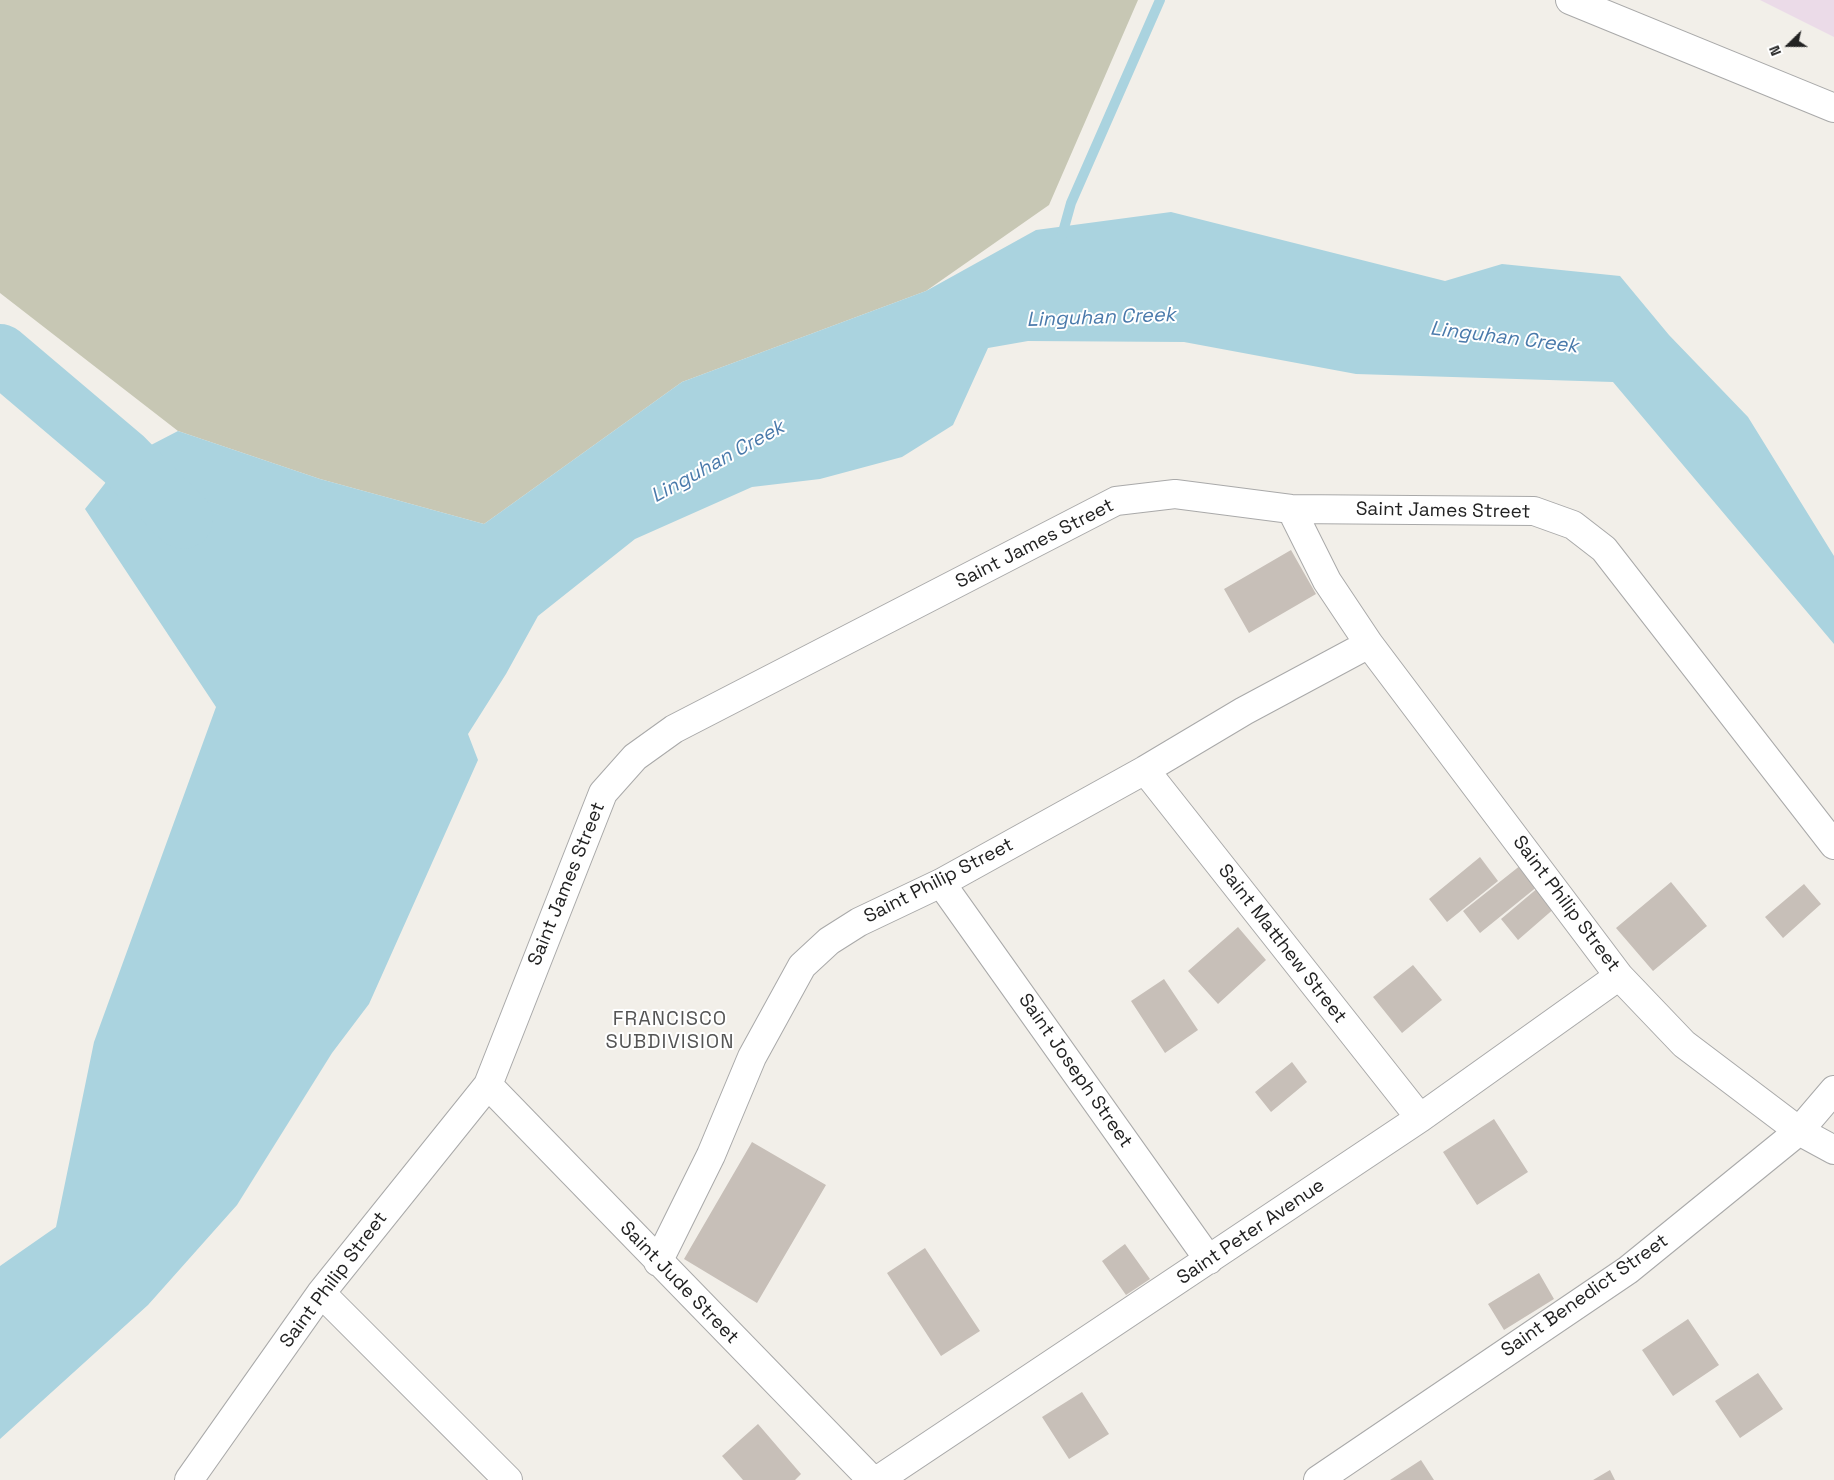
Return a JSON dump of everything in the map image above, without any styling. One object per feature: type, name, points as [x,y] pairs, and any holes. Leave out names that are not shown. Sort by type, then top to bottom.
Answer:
[{"type":"street","points":[[1570,0],[1834,108]]},
{"type":"street","name":"Saint James Street","points":[[488,1085],[603,793],[635,757],[674,729],[1116,500],[1175,494],[1291,508],[1534,511],[1573,525],[1604,549],[1834,845]]},
{"type":"street","name":"Saint Philip Street","points":[[1291,508],[1327,581],[1369,644],[1619,976],[1684,1044],[1799,1131],[1834,1150]]},
{"type":"street","name":"Saint Philip Street","points":[[658,1262],[710,1155],[752,1057],[802,966],[829,941],[859,922],[942,883],[1145,770],[1244,711],[1369,644]]},
{"type":"street","name":"Saint Matthew Street","points":[[1145,770],[1420,1118]]},
{"type":"street","name":"Saint Joseph Street","points":[[942,883],[1209,1260]]},
{"type":"street","name":"Saint Peter Avenue","points":[[878,1480],[1420,1118],[1619,976]]},
{"type":"street","name":"Saint Philip Street","points":[[189,1480],[321,1293],[488,1085]]},
{"type":"street","name":"Saint Jude Street","points":[[488,1085],[872,1480]]},
{"type":"street","name":"Saint Benedict Street","points":[[1318,1480],[1628,1270],[1799,1131],[1834,1090]]},
{"type":"street","points":[[321,1293],[508,1480]]},
{"type":"shaded area","points":[[0,0],[1138,0],[1049,205],[926,291],[682,382],[484,524],[320,479],[178,431],[0,293]]},
{"type":"shaded area","points":[[1760,0],[1834,0],[1834,37]]},
{"type":"water","name":"Linguhan Creek","points":[[1171,212],[1445,281],[1502,264],[1620,276],[1669,335],[1748,417],[1834,556],[1834,644],[1613,382],[1356,374],[1184,342],[1028,341],[988,348],[953,425],[902,457],[820,479],[752,487],[635,539],[538,616],[506,674],[468,734],[478,760],[369,1004],[332,1053],[237,1205],[148,1305],[0,1439],[0,1266],[56,1227],[94,1042],[216,707],[85,509],[124,459],[178,431],[320,479],[484,524],[682,382],[926,291],[1036,230]]},
{"type":"building","points":[[1291,550],[1316,594],[1249,633],[1224,589]]},
{"type":"building","points":[[1480,857],[1498,881],[1447,922],[1429,899]]},
{"type":"building","points":[[1521,865],[1538,886],[1480,933],[1463,911]]},
{"type":"building","points":[[1671,882],[1707,926],[1653,971],[1616,928]]},
{"type":"building","points":[[1804,884],[1821,904],[1783,938],[1765,917]]},
{"type":"building","points":[[1539,887],[1556,907],[1518,940],[1501,919]]},
{"type":"building","points":[[1238,927],[1266,960],[1218,1004],[1188,971]]},
{"type":"building","points":[[1413,965],[1442,1000],[1402,1033],[1373,997]]},
{"type":"building","points":[[1164,979],[1198,1030],[1165,1053],[1131,1001]]},
{"type":"building","points":[[1292,1062],[1307,1082],[1271,1112],[1255,1092]]},
{"type":"building","points":[[1494,1119],[1528,1172],[1477,1205],[1443,1152]]},
{"type":"building","points":[[752,1142],[826,1185],[757,1303],[684,1259]]},
{"type":"building","points":[[1125,1244],[1150,1279],[1126,1295],[1102,1261]]},
{"type":"building","points":[[925,1248],[980,1331],[941,1356],[887,1273]]},
{"type":"building","points":[[1539,1273],[1554,1299],[1504,1330],[1488,1304]]},
{"type":"building","points":[[1688,1319],[1719,1365],[1673,1396],[1642,1350]]},
{"type":"building","points":[[1758,1373],[1783,1409],[1740,1438],[1715,1401]]},
{"type":"building","points":[[1082,1392],[1109,1434],[1069,1459],[1042,1417]]},
{"type":"building","points":[[758,1424],[801,1474],[795,1480],[743,1480],[722,1456]]},
{"type":"building","points":[[1421,1460],[1434,1480],[1390,1480]]},
{"type":"building","points":[[1610,1470],[1615,1480],[1593,1480]]},
{"type":"waterway","points":[[1061,239],[1071,203],[1160,0]]},
{"type":"waterway","points":[[0,354],[124,459],[183,519]]},
{"type":"district","name":"FRANCISCO SUBDIVISION","points":[[670,1032]]}]
